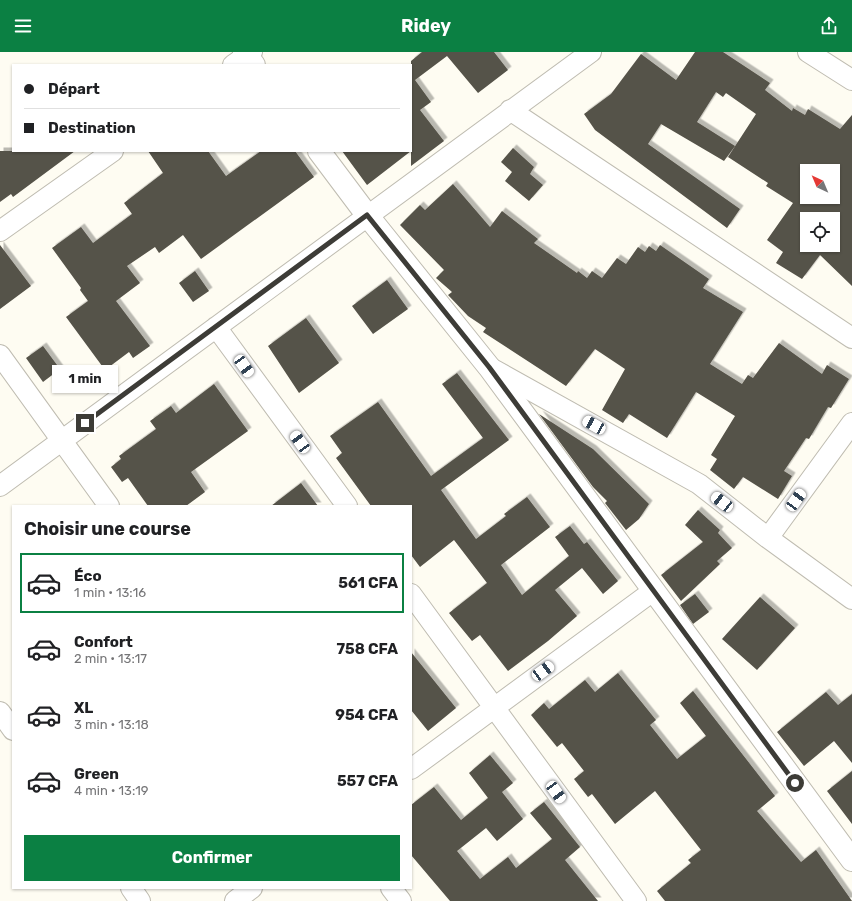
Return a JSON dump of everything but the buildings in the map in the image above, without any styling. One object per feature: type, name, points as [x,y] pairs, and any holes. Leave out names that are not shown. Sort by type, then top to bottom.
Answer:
[{"type":"street","points":[[0,486],[590,52]]},
{"type":"street","points":[[808,52],[852,80]]},
{"type":"street","points":[[510,110],[852,338]]},
{"type":"street","points":[[0,232],[112,152]]},
{"type":"street","points":[[320,152],[367,215],[489,367],[852,860]]},
{"type":"street","points":[[216,327],[346,505]]},
{"type":"street","points":[[0,356],[108,505]]},
{"type":"street","points":[[489,367],[699,484],[768,538],[852,599]]},
{"type":"street","points":[[768,538],[852,423]]},
{"type":"street","points":[[412,769],[494,707],[653,591]]},
{"type":"street","points":[[412,595],[636,901]]},
{"type":"street","points":[[0,712],[12,729]]},
{"type":"street","points":[[132,889],[140,901]]},
{"type":"street","points":[[235,901],[251,889]]},
{"type":"street","points":[[392,889],[401,901]]},
{"type":"route","points":[[85,423],[367,215],[489,367],[795,783]]}]
